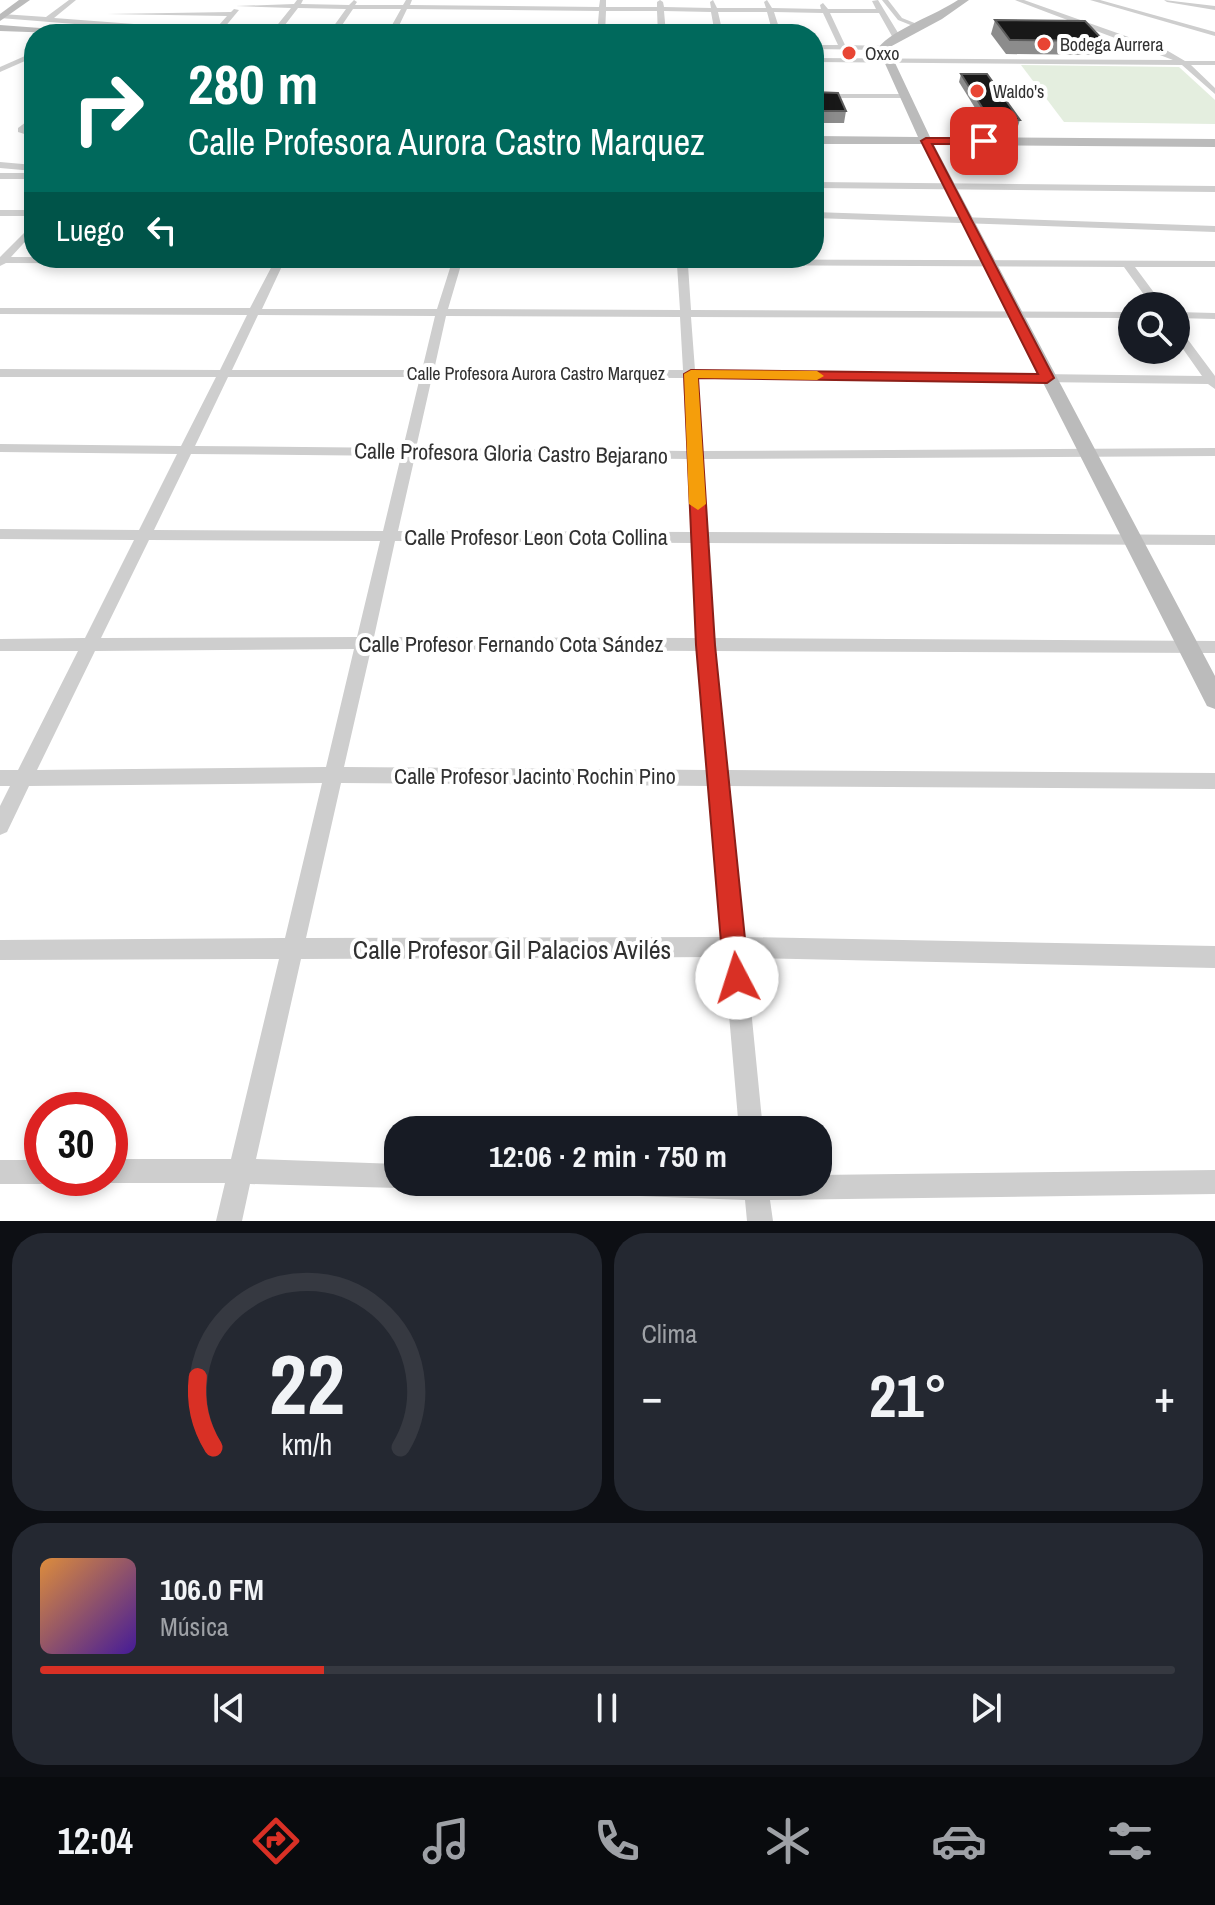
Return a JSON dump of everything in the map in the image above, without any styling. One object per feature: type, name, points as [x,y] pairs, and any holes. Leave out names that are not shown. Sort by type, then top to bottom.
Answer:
[{"type":"street","points":[[1,17],[25,0]]},
{"type":"street","points":[[48,19],[73,0]]},
{"type":"street","points":[[660,0],[661,24]]},
{"type":"street","points":[[713,0],[717,24]]},
{"type":"street","points":[[767,0],[774,24]]},
{"type":"street","points":[[821,0],[842,47]]},
{"type":"street","points":[[874,0],[880,11],[904,96],[1215,699]]},
{"type":"street","points":[[885,0],[900,19],[918,26]]},
{"type":"street","points":[[824,58],[889,48],[918,26],[964,0]]},
{"type":"street","points":[[1018,0],[1146,46],[1184,63],[1215,92]]},
{"type":"street","points":[[1093,0],[1215,34]]},
{"type":"street","points":[[1167,0],[1215,8]]},
{"type":"street","points":[[224,24],[242,3],[407,4],[461,8],[603,4],[660,9],[880,11]]},
{"type":"street","points":[[282,24],[298,3]]},
{"type":"street","points":[[339,24],[353,4]]},
{"type":"street","points":[[396,24],[407,4]]},
{"type":"street","points":[[602,24],[603,4]]},
{"type":"street","points":[[97,23],[116,7]]},
{"type":"street","points":[[455,24],[461,8]]},
{"type":"street","points":[[543,24],[546,8]]},
{"type":"street","points":[[107,14],[233,14]]},
{"type":"street","points":[[1,17],[106,24]]},
{"type":"street","points":[[0,28],[24,30]]},
{"type":"street","points":[[1195,28],[1215,28]]},
{"type":"street","points":[[824,47],[1215,63]]},
{"type":"street","points":[[0,70],[24,59]]},
{"type":"street","points":[[824,96],[904,96]]},
{"type":"street","points":[[824,140],[1215,143]]},
{"type":"street","points":[[0,165],[24,167]]},
{"type":"street","points":[[0,176],[24,176]]},
{"type":"street","points":[[824,185],[1215,189]]},
{"type":"street","points":[[860,185],[870,215]]},
{"type":"street","points":[[0,213],[24,213]]},
{"type":"street","points":[[824,215],[1111,228],[1215,229]]},
{"type":"street","points":[[1,261],[24,237]]},
{"type":"street","points":[[824,260],[1215,264]]},
{"type":"street","points":[[1,261],[24,261]]},
{"type":"street","points":[[1127,263],[1148,292]]},
{"type":"street","points":[[0,826],[275,268]]},
{"type":"street","points":[[229,1221],[441,314],[454,268]]},
{"type":"street","points":[[683,268],[706,645],[750,1116]]},
{"type":"street","points":[[0,311],[1118,315]]},
{"type":"street","points":[[1190,315],[1215,316]]},
{"type":"street","points":[[1190,350],[1214,382]]},
{"type":"street","name":"Calle Profesora Aurora Castro Marquez","points":[[0,373],[428,372],[1214,382]]},
{"type":"street","name":"Calle Profesora Gloria Castro Bejarano","points":[[0,448],[695,455],[1215,452]]},
{"type":"street","name":"Calle Profesor Leon Cota Collina","points":[[0,534],[1215,540]]},
{"type":"street","name":"Calle Profesor Fernando Cota Sández","points":[[0,645],[366,643],[1215,647]]},
{"type":"street","name":"Calle Profesor Jacinto Rochin Pino","points":[[0,778],[334,775],[1215,781]]},
{"type":"street","name":"Calle Profesor Gil Palacios Avilés","points":[[0,950],[734,947],[1215,957]]},
{"type":"street","points":[[128,1171],[384,1176]]},
{"type":"street","points":[[0,1172],[24,1172]]},
{"type":"street","points":[[832,1185],[1215,1182]]},
{"type":"street","points":[[757,1196],[760,1221]]},
{"type":"green space","points":[[1021,65],[1179,67],[1215,100],[1215,124],[1064,122]]},
{"type":"building","points":[[995,20],[1085,21],[1104,41],[1010,40]]},
{"type":"building","points":[[961,74],[987,74],[1020,120],[990,120]]},
{"type":"building","points":[[824,92],[838,93],[846,111],[824,111]]},
{"type":"slow traffic","points":[[698,504],[691,374],[817,376]]},
{"type":"place","name":"Bodega Aurrera","points":[[1044,44]]},
{"type":"place","name":"Oxxo","points":[[849,53]]},
{"type":"place","name":"Waldo's","points":[[977,91]]},
{"type":"route","points":[[737,978],[706,645],[691,374],[1047,378],[926,141],[984,141]]}]
